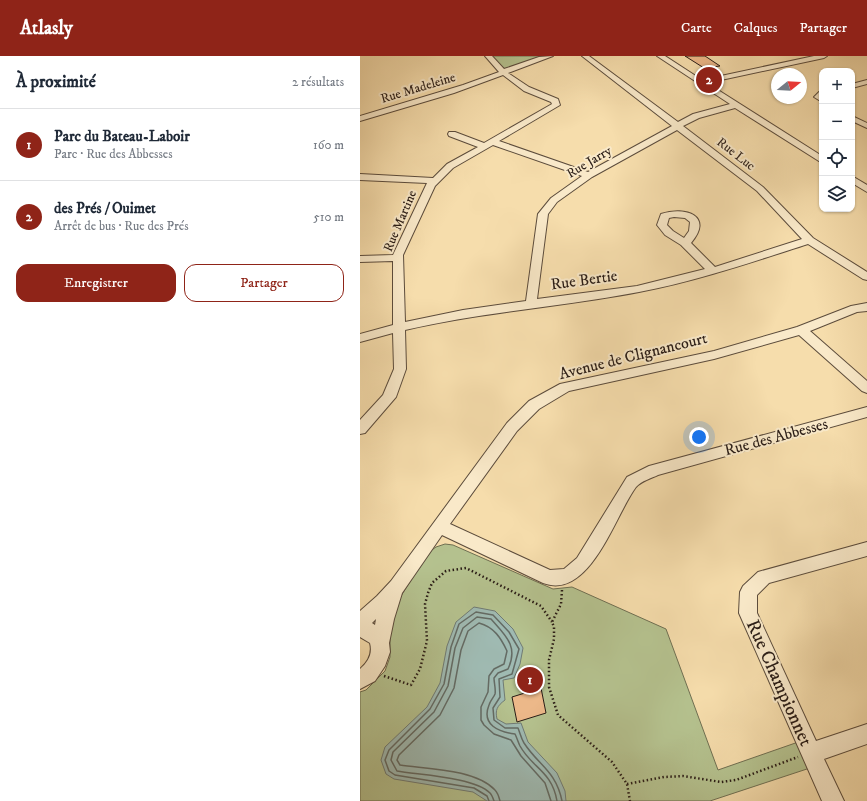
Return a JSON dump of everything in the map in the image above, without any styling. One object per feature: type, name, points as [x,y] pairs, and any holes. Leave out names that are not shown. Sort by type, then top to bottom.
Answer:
[{"type":"street","points":[[488,56],[502,72]]},
{"type":"street","name":"Rue Madeleine","points":[[360,118],[457,89],[534,59],[550,56]]},
{"type":"street","name":"Rue Luc","points":[[585,56],[760,189],[808,240],[867,277]]},
{"type":"street","points":[[660,56],[819,158]]},
{"type":"street","points":[[701,82],[824,56]]},
{"type":"street","name":"Rue Martine","points":[[360,429],[389,397],[400,369],[398,258],[431,185],[450,166],[556,104],[555,101],[530,92],[502,72]]},
{"type":"street","points":[[855,85],[867,82]]},
{"type":"street","name":"Rue Jarry","points":[[531,304],[543,214],[554,200],[589,176],[679,126],[707,112],[736,105]]},
{"type":"street","points":[[855,120],[867,126]]},
{"type":"street","points":[[452,134],[589,176]]},
{"type":"street","points":[[360,177],[434,181]]},
{"type":"street","points":[[855,181],[867,189]]},
{"type":"street","name":"Rue Bertie","points":[[360,338],[399,327],[531,304],[638,288],[695,276],[808,240]]},
{"type":"street","points":[[685,243],[713,271]]},
{"type":"street","points":[[360,259],[398,258]]},
{"type":"street","name":"Avenue de Clignancourt","points":[[397,586],[512,427],[534,405],[565,387],[714,355],[801,330],[855,309],[867,307]]},
{"type":"street","points":[[801,330],[867,388]]},
{"type":"street","name":"Rue des Abbesses","points":[[439,526],[549,578],[568,576],[583,563],[632,481],[654,470],[867,412]]},
{"type":"street","name":"Rue Championnet","points":[[833,801],[806,755],[748,613],[749,592],[764,577],[867,549]]},
{"type":"street","points":[[360,622],[383,602],[397,586]]},
{"type":"street","points":[[380,642],[389,608],[397,586]]},
{"type":"street","points":[[360,628],[372,632],[377,636],[381,649],[376,665],[371,672],[360,680]]},
{"type":"street","points":[[806,755],[867,734]]},
{"type":"path","points":[[381,675],[411,685],[420,669],[427,641],[425,604],[432,583],[446,571],[466,568],[541,606],[554,627],[554,639],[549,660],[550,687],[558,715],[612,762],[627,784],[630,801]]},
{"type":"path","points":[[552,622],[561,604],[562,587]]},
{"type":"path","points":[[627,784],[664,777],[683,776],[721,782],[736,780],[806,755]]},
{"type":"green space","points":[[491,56],[547,56],[533,59],[503,72]]},
{"type":"green space","points":[[445,544],[453,545],[553,589],[572,587],[666,629],[718,770],[804,740],[816,766],[710,801],[360,801],[360,692],[366,690],[385,671],[390,657],[390,627],[401,596],[429,552],[436,547]]},
{"type":"water","points":[[474,607],[495,611],[513,629],[523,648],[520,664],[514,678],[503,680],[505,700],[497,708],[497,719],[506,724],[521,723],[528,742],[557,773],[565,791],[566,801],[487,801],[473,792],[394,779],[386,774],[381,760],[385,747],[427,707],[440,683],[447,646],[456,622]]},
{"type":"building","points":[[685,56],[705,56],[720,66],[704,68]]},
{"type":"building","points":[[541,688],[546,713],[517,722],[512,697]]},
{"type":"place","name":"des Prés / Ouimet","points":[[709,80]]},
{"type":"place","name":"Parc du Bateau-Laboir","points":[[530,680]]}]
